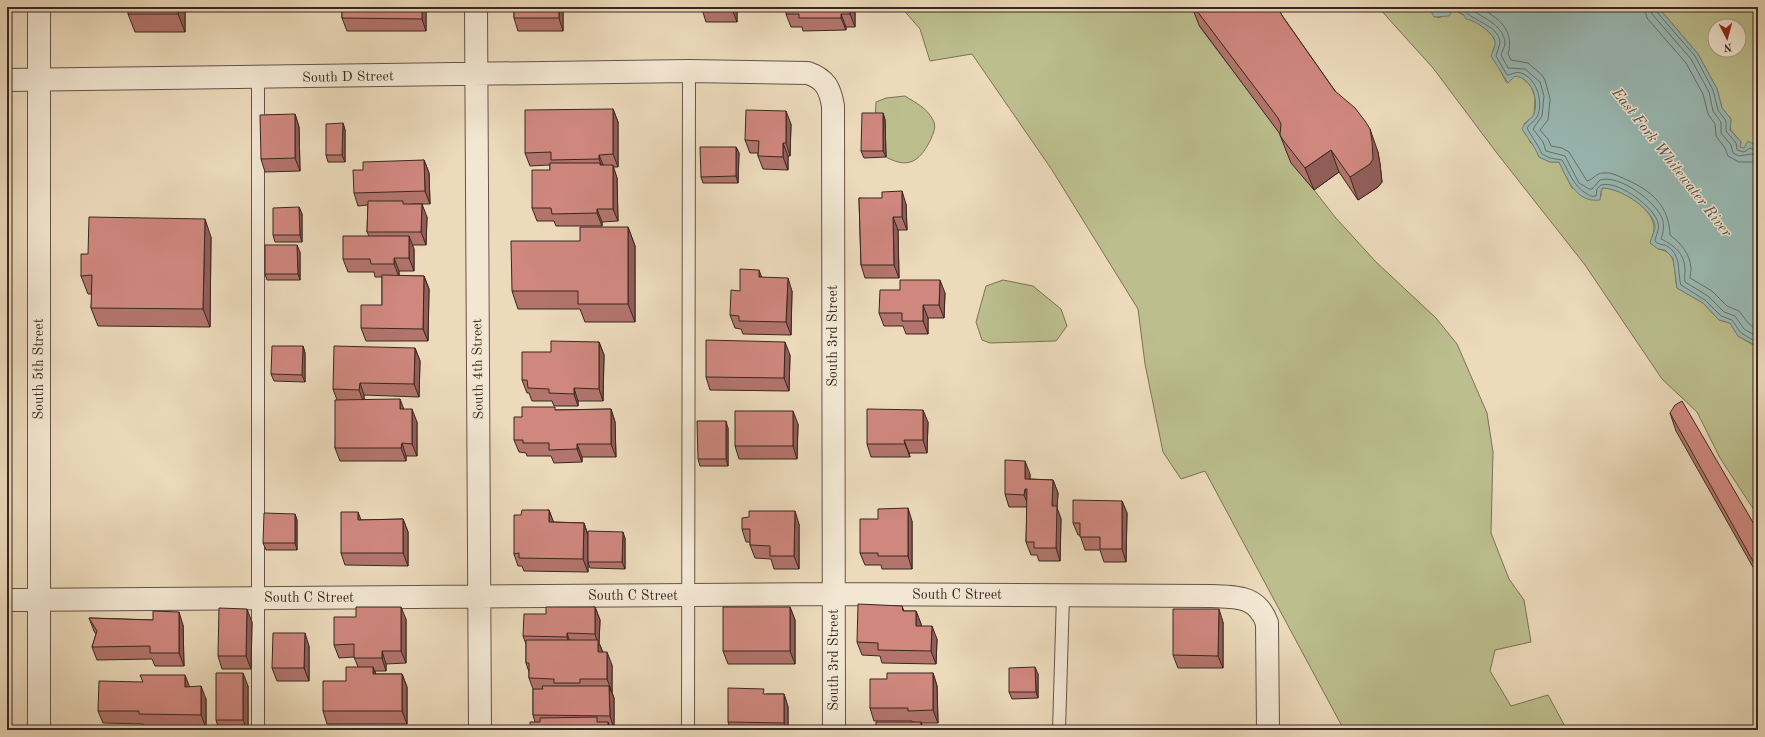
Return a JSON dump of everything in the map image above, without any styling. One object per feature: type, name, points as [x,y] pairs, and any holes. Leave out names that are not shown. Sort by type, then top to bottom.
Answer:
[{"type":"street","name":"South 5th Street","points":[[39,7],[39,730]]},
{"type":"street","name":"South 4th Street","points":[[476,7],[480,730]]},
{"type":"street","name":"South D Street","points":[[7,80],[689,71]]},
{"type":"street","name":"South 3rd Street","points":[[689,71],[808,73],[818,76],[825,83],[830,93],[833,114],[834,730]]},
{"type":"street","name":"South C Street","points":[[7,600],[834,594],[1211,596],[1242,598],[1258,606],[1267,623],[1268,730]]},
{"type":"lane","points":[[688,730],[689,71]]},
{"type":"lane","points":[[258,77],[258,730]]},
{"type":"lane","points":[[1059,730],[1063,595]]},
{"type":"green space","points":[[901,7],[1219,7],[1199,26],[1286,141],[1314,190],[1335,217],[1376,262],[1436,318],[1457,344],[1487,413],[1493,452],[1491,533],[1509,579],[1524,600],[1531,642],[1495,650],[1490,671],[1511,706],[1548,695],[1567,730],[1344,730],[1205,471],[1181,479],[1163,452],[1145,364],[1138,309],[1052,170],[972,54],[930,61],[920,29]]},
{"type":"green space","points":[[1378,7],[1429,7],[1430,11],[1438,18],[1446,15],[1449,7],[1458,7],[1458,12],[1485,28],[1496,43],[1493,51],[1507,83],[1515,76],[1521,77],[1531,86],[1535,97],[1534,115],[1524,124],[1530,142],[1535,147],[1539,157],[1550,162],[1559,162],[1572,188],[1601,196],[1601,191],[1603,188],[1611,189],[1630,197],[1647,211],[1654,228],[1652,237],[1658,249],[1665,251],[1672,258],[1677,288],[1703,303],[1719,320],[1730,323],[1738,336],[1755,346],[1758,350],[1758,516],[1720,458],[1697,412],[1662,379],[1585,265],[1496,152],[1433,68]]},
{"type":"green space","points":[[1658,7],[1758,7],[1758,147],[1740,148],[1741,142],[1730,129],[1731,119],[1722,108],[1717,89],[1698,54]]},
{"type":"green space","points":[[905,96],[928,112],[935,125],[930,141],[922,154],[912,161],[901,163],[886,157],[875,120],[876,102],[886,98]]},
{"type":"green space","points":[[1003,280],[1033,286],[1061,309],[1067,326],[1056,341],[990,343],[982,340],[976,322],[986,286]]},
{"type":"water","points":[[1429,7],[1449,7],[1448,11],[1451,13],[1449,16],[1434,17]]},
{"type":"water","name":"East Fork Whitewater River","points":[[1458,7],[1658,7],[1698,54],[1717,89],[1722,108],[1731,119],[1730,130],[1741,142],[1740,147],[1744,148],[1748,141],[1758,147],[1758,350],[1755,345],[1738,336],[1730,323],[1719,320],[1703,303],[1677,288],[1673,258],[1665,250],[1658,249],[1650,243],[1655,230],[1655,225],[1651,216],[1646,210],[1632,199],[1610,189],[1603,188],[1601,191],[1600,200],[1585,198],[1574,189],[1559,162],[1550,162],[1539,157],[1522,129],[1534,114],[1536,102],[1533,90],[1526,81],[1515,76],[1508,83],[1491,56],[1495,47],[1495,40],[1484,28],[1466,19],[1464,15],[1458,12]]},
{"type":"building","points":[[128,7],[178,7],[178,14],[128,14]]},
{"type":"building","points":[[342,7],[422,7],[422,19],[342,18]]},
{"type":"building","points":[[514,7],[559,7],[559,18],[514,18]]},
{"type":"building","points":[[702,7],[732,7],[732,9],[702,9]]},
{"type":"building","points":[[786,7],[850,7],[850,14],[841,14],[841,18],[799,18],[799,14],[786,14]]},
{"type":"building","points":[[1194,7],[1277,7],[1335,91],[1355,108],[1370,129],[1373,159],[1370,164],[1350,177],[1331,150],[1305,168],[1280,135],[1281,124],[1278,118]]},
{"type":"building","points":[[613,109],[613,154],[599,155],[599,159],[551,160],[551,152],[525,153],[525,110]]},
{"type":"building","points":[[746,110],[786,111],[786,143],[783,143],[783,157],[758,156],[759,141],[745,140]]},
{"type":"building","points":[[862,113],[883,113],[883,151],[861,151]]},
{"type":"building","points":[[295,114],[295,158],[261,159],[260,115]]},
{"type":"building","points":[[343,123],[342,155],[326,155],[326,124]]},
{"type":"building","points":[[700,147],[736,147],[736,176],[701,177]]},
{"type":"building","points":[[424,160],[425,191],[354,193],[353,170],[363,170],[363,162]]},
{"type":"building","points":[[550,163],[600,163],[600,165],[613,165],[613,209],[597,209],[597,213],[552,214],[551,208],[532,208],[532,170],[550,170]]},
{"type":"building","points":[[902,191],[902,217],[893,217],[894,265],[861,265],[859,198],[882,198],[882,192]]},
{"type":"building","points":[[368,201],[403,201],[403,204],[422,204],[421,232],[367,232]]},
{"type":"building","points":[[299,207],[300,235],[273,235],[273,208]]},
{"type":"building","points":[[89,217],[205,219],[203,309],[91,308],[92,275],[81,276],[81,254],[88,254]]},
{"type":"building","points":[[580,227],[628,227],[628,304],[578,304],[578,291],[512,291],[511,241],[580,241]]},
{"type":"building","points":[[343,236],[409,236],[409,258],[394,258],[394,264],[371,264],[370,259],[343,259]]},
{"type":"building","points":[[265,245],[297,245],[298,274],[265,274]]},
{"type":"building","points":[[740,269],[759,270],[759,277],[788,278],[786,322],[739,321],[739,316],[730,315],[731,290],[740,291]]},
{"type":"building","points":[[382,275],[424,276],[423,329],[361,328],[361,305],[382,305]]},
{"type":"building","points":[[900,280],[940,280],[939,305],[923,305],[923,321],[902,321],[902,313],[879,313],[880,290],[900,290]]},
{"type":"building","points":[[706,340],[785,342],[784,378],[706,377]]},
{"type":"building","points":[[551,341],[599,342],[599,389],[574,388],[574,394],[549,393],[549,389],[528,388],[527,380],[522,380],[522,352],[551,352]]},
{"type":"building","points":[[272,346],[303,346],[302,375],[271,374]]},
{"type":"building","points":[[334,346],[415,348],[414,384],[360,383],[359,390],[333,389]]},
{"type":"building","points":[[400,399],[400,409],[412,409],[412,444],[402,443],[401,448],[335,448],[335,400]]},
{"type":"building","points":[[1682,401],[1758,531],[1758,570],[1670,413],[1675,405]]},
{"type":"building","points":[[522,407],[555,407],[555,410],[611,409],[611,444],[577,444],[577,449],[549,450],[549,443],[523,443],[523,440],[514,440],[514,417],[522,417]]},
{"type":"building","points":[[867,409],[923,410],[923,440],[904,440],[905,444],[867,444]]},
{"type":"building","points":[[735,411],[793,411],[793,446],[735,446]]},
{"type":"building","points":[[697,421],[726,421],[726,459],[698,459]]},
{"type":"building","points":[[1005,460],[1025,461],[1025,479],[1053,480],[1052,506],[1057,506],[1056,548],[1034,548],[1034,542],[1026,542],[1027,489],[1025,489],[1024,495],[1005,494]]},
{"type":"building","points":[[1073,500],[1122,501],[1122,549],[1100,549],[1100,537],[1080,537],[1080,523],[1073,523]]},
{"type":"building","points":[[908,508],[908,556],[878,556],[878,553],[860,553],[860,519],[878,519],[878,509]]},
{"type":"building","points":[[522,510],[549,510],[549,522],[584,523],[583,559],[519,558],[519,553],[514,554],[514,515],[521,515]]},
{"type":"building","points":[[749,511],[795,511],[794,556],[770,556],[770,546],[750,545],[750,529],[742,529],[742,518],[749,517]]},
{"type":"building","points":[[341,512],[358,512],[358,520],[403,519],[403,553],[341,553]]},
{"type":"building","points":[[264,513],[295,514],[295,543],[263,543]]},
{"type":"building","points":[[588,531],[623,532],[622,562],[588,562]]},
{"type":"building","points":[[858,604],[902,606],[903,611],[916,611],[916,626],[932,626],[931,651],[878,650],[878,643],[857,642]]},
{"type":"building","points":[[356,607],[401,607],[401,651],[382,651],[382,658],[354,658],[354,644],[334,645],[334,617],[356,617]]},
{"type":"building","points":[[546,607],[595,607],[595,634],[567,633],[567,637],[523,636],[524,614],[546,614]]},
{"type":"building","points":[[723,607],[790,607],[790,651],[723,651]]},
{"type":"building","points":[[219,608],[247,609],[246,656],[218,656]]},
{"type":"building","points":[[1173,609],[1219,609],[1218,656],[1173,655]]},
{"type":"building","points":[[153,611],[179,612],[179,653],[150,653],[150,646],[92,647],[97,631],[89,618],[153,620]]},
{"type":"building","points":[[273,633],[305,633],[304,668],[272,668]]},
{"type":"building","points":[[526,640],[598,640],[598,652],[607,652],[607,679],[580,679],[580,683],[554,683],[554,679],[529,678],[529,663],[526,663]]},
{"type":"building","points":[[346,667],[373,667],[373,674],[402,674],[402,711],[323,711],[323,681],[346,681]]},
{"type":"building","points":[[1035,667],[1036,692],[1009,692],[1009,668]]},
{"type":"building","points":[[216,673],[243,673],[243,720],[216,720]]},
{"type":"building","points":[[887,673],[933,673],[933,710],[908,711],[908,708],[870,708],[870,679],[887,679]]},
{"type":"building","points":[[140,675],[185,675],[185,687],[201,686],[201,715],[139,714],[139,711],[98,711],[99,681],[143,682]]},
{"type":"building","points":[[542,686],[609,686],[610,716],[533,715],[533,689],[543,689]]},
{"type":"building","points":[[728,688],[764,689],[763,694],[784,694],[784,723],[728,722]]},
{"type":"building","points":[[597,717],[597,722],[608,722],[608,730],[530,730],[530,722],[540,722],[540,718]]},
{"type":"building","points":[[876,722],[921,722],[921,730],[876,730]]},
{"type":"building","points":[[1758,726],[1758,730],[1739,730],[1744,727],[1748,728]]},
{"type":"building","points":[[98,727],[133,727],[133,730],[98,730]]}]
